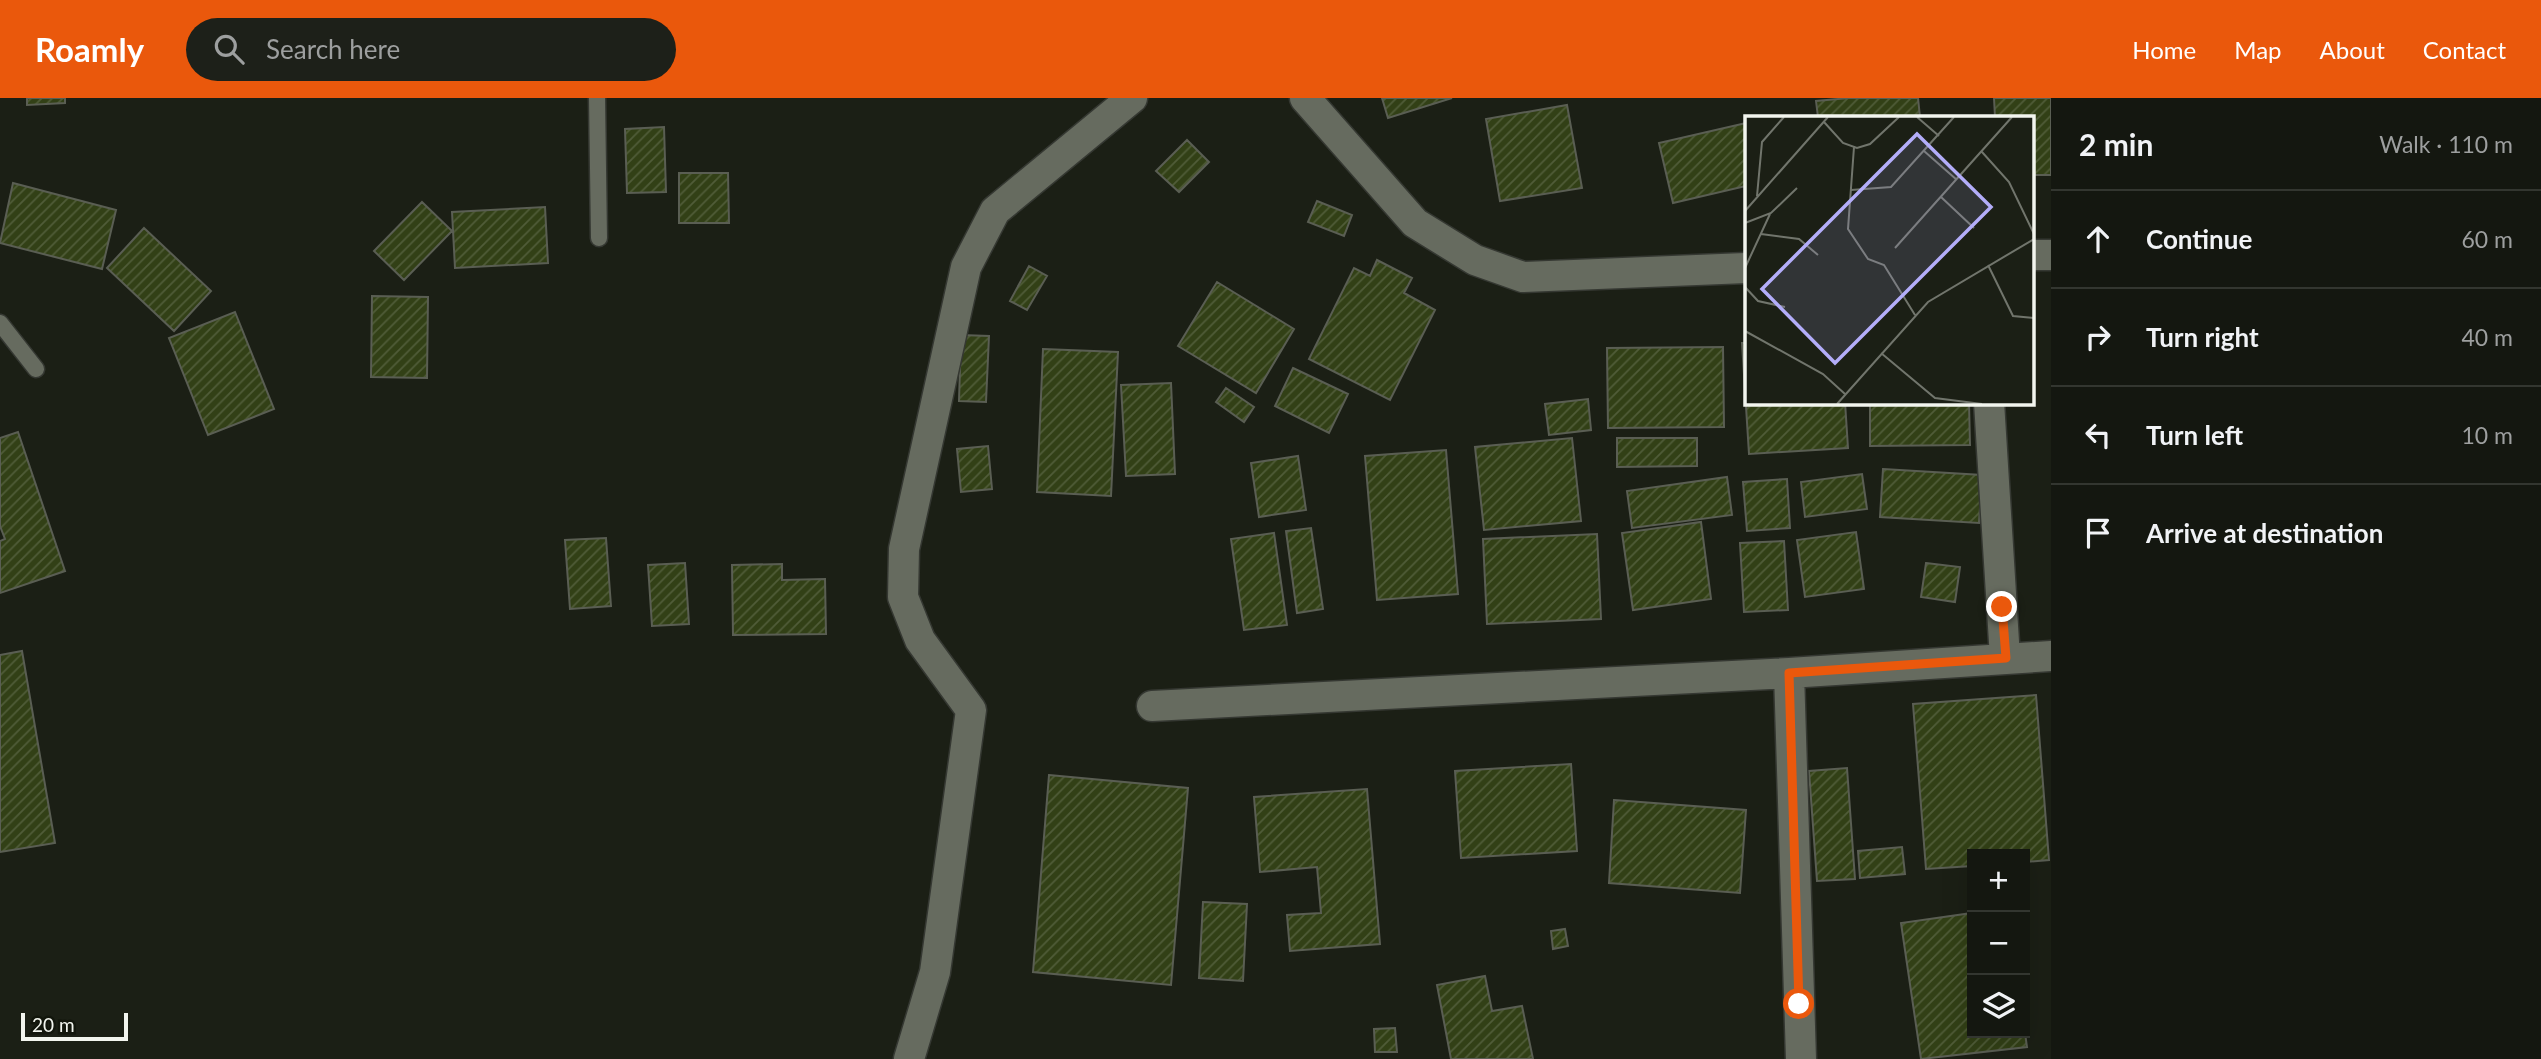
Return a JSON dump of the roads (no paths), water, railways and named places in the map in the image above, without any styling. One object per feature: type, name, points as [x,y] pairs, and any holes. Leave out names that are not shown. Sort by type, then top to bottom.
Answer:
[{"type":"street","points":[[909,1059],[935,972],[971,710],[920,640],[903,597],[904,549],[966,267],[995,211],[1132,98]]},
{"type":"street","points":[[1305,98],[1415,223],[1475,260],[1523,277],[1745,268]]},
{"type":"street","points":[[1990,404],[2006,658]]},
{"type":"street","points":[[1152,706],[1789,673],[2051,656]]},
{"type":"street","points":[[1789,673],[1801,1059]]},
{"type":"lane","points":[[597,98],[599,238]]},
{"type":"lane","points":[[0,323],[36,369]]}]
